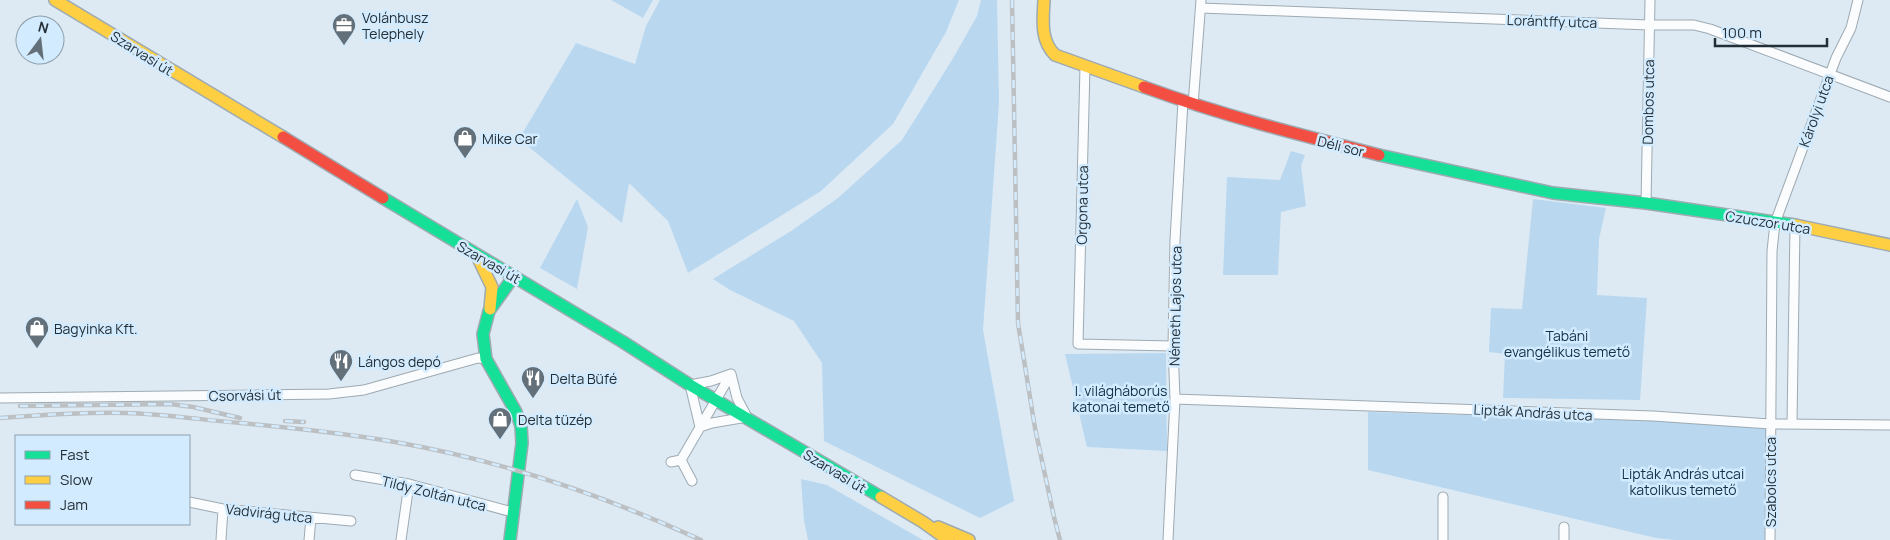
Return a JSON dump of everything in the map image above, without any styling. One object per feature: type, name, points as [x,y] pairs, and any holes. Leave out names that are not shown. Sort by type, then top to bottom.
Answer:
[{"type":"street","name":"Szarvasi út","points":[[55,0],[265,128],[364,185],[690,385],[923,522],[948,540]]},
{"type":"street","name":"Déli sor","points":[[1044,0],[1043,32],[1047,49],[1055,55],[1188,103],[1266,127],[1414,164],[1553,192],[1646,203]]},
{"type":"street","name":"Dombos utca","points":[[1646,203],[1650,0]]},
{"type":"street","name":"Károlyi utca","points":[[1770,424],[1772,251],[1775,223],[1829,75],[1851,28],[1858,0]]},
{"type":"street","name":"Lorántffy utca","points":[[1201,4],[1649,25],[1694,25],[1710,29],[1890,98]]},
{"type":"street","name":"Németh Lajos utca","points":[[1168,540],[1175,399],[1173,346],[1176,240],[1188,103],[1201,4]]},
{"type":"street","name":"Orgona utca","points":[[1085,67],[1078,344],[1173,346]]},
{"type":"street","name":"Czuczor utca","points":[[1646,203],[1795,225],[1890,245]]},
{"type":"street","points":[[1792,424],[1795,225]]},
{"type":"street","points":[[477,256],[492,287],[489,311],[483,334],[486,359],[516,412],[521,426],[521,450],[510,540]]},
{"type":"street","points":[[489,311],[514,276]]},
{"type":"street","name":"Csorvási út","points":[[0,398],[329,394],[364,390],[478,358],[486,359]]},
{"type":"street","points":[[700,427],[690,385],[711,381],[733,372]]},
{"type":"street","points":[[671,462],[681,460],[733,372]]},
{"type":"street","points":[[700,427],[712,423],[746,418],[737,398],[733,372]]},
{"type":"street","name":"Lipták András utca","points":[[1175,399],[1653,416],[1770,424],[1890,425]]},
{"type":"street","name":"Szabolcs utca","points":[[1770,424],[1770,540]]},
{"type":"street","points":[[681,460],[692,481]]},
{"type":"street","name":"Tildy Zoltán utca","points":[[355,474],[409,484],[512,512]]},
{"type":"street","points":[[401,540],[409,484]]},
{"type":"street","points":[[1443,497],[1443,540]]},
{"type":"street","name":"Vadvirág utca","points":[[190,502],[224,509],[350,521]]},
{"type":"street","points":[[220,540],[224,509]]},
{"type":"street","points":[[309,540],[311,518]]},
{"type":"street","name":"Szarvasi út","points":[[923,522],[969,540]]},
{"type":"street","points":[[1564,527],[1564,540]]},
{"type":"green space","points":[[611,0],[653,0],[643,18]]},
{"type":"green space","points":[[660,0],[959,0],[946,32],[893,124],[821,191],[688,273],[668,221],[629,183],[622,223],[519,139],[576,43],[635,64],[646,26]]},
{"type":"green space","points":[[981,0],[997,0],[999,103],[983,330],[1014,501],[980,518],[824,441],[822,363],[794,321],[730,290],[713,279],[791,231],[838,198],[902,140],[977,16]]},
{"type":"green space","points":[[1291,151],[1305,155],[1301,166],[1306,206],[1281,212],[1278,275],[1223,275],[1227,177],[1280,180]]},
{"type":"green space","points":[[577,199],[588,227],[577,289],[540,268]]},
{"type":"green space","name":"Tabáni evangélikus temető","points":[[1533,199],[1606,208],[1599,239],[1597,295],[1647,298],[1640,400],[1503,398],[1505,354],[1489,352],[1491,308],[1522,309]]},
{"type":"green space","name":"I. világháborús katonai temető","points":[[1166,353],[1167,451],[1087,447],[1065,354]]},
{"type":"green space","name":"Lipták András utcai katolikus temető","points":[[1368,412],[1770,424],[1768,540],[1675,540],[1656,538],[1368,470]]},
{"type":"green space","points":[[801,479],[827,485],[923,540],[808,540],[804,521]]},
{"type":"railway","points":[[1012,0],[1018,323],[1035,428],[1060,540]]},
{"type":"railway","points":[[20,406],[170,404],[193,407],[240,418]]},
{"type":"railway","points":[[0,418],[78,413],[140,414],[299,429],[395,442],[473,459],[551,481],[589,494],[701,540]]},
{"type":"railway","points":[[285,421],[304,422]]},
{"type":"traffic: fast","points":[[1379,155],[1553,193],[1646,203],[1795,225]]},
{"type":"traffic: fast","points":[[383,198],[623,342],[690,385],[881,497]]},
{"type":"traffic: fast","points":[[510,540],[522,443],[521,426],[516,412],[486,359],[483,334],[489,311],[514,276]]},
{"type":"traffic: slow","points":[[55,0],[283,137]]},
{"type":"traffic: slow","points":[[1044,0],[1043,22],[1045,36],[1050,49],[1055,55],[1144,87]]},
{"type":"traffic: slow","points":[[1795,225],[1890,245]]},
{"type":"traffic: slow","points":[[477,256],[492,287],[490,309]]},
{"type":"traffic: slow","points":[[881,497],[923,522],[948,540]]},
{"type":"traffic: slow","points":[[938,527],[969,540]]},
{"type":"traffic: jam","points":[[1144,87],[1231,116],[1379,155]]},
{"type":"traffic: jam","points":[[283,137],[383,198]]},
{"type":"place","name":"Volánbusz Telephely","points":[[344,46]]},
{"type":"place","name":"Mike Car","points":[[465,159]]},
{"type":"place","name":"Bagyinka Kft.","points":[[37,349]]},
{"type":"place","name":"Lángos depó","points":[[341,382]]},
{"type":"place","name":"Delta Büfé","points":[[533,399]]},
{"type":"place","name":"Delta tüzép","points":[[500,440]]}]
